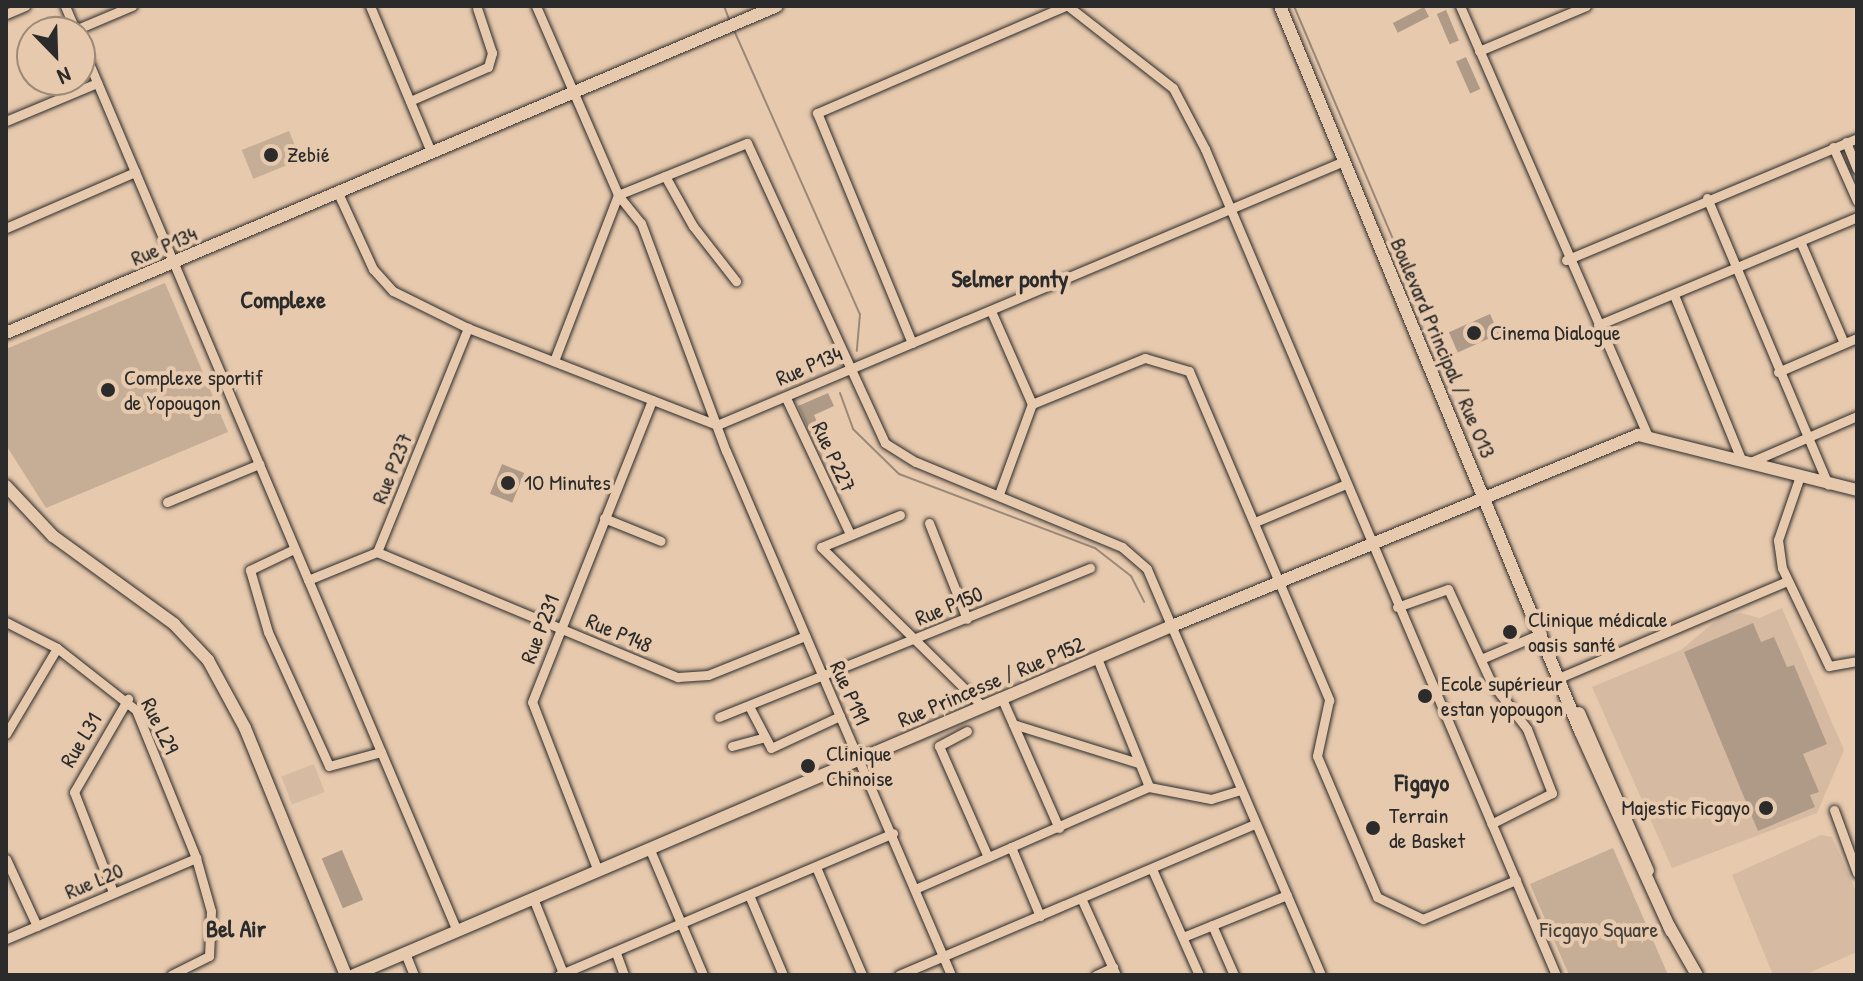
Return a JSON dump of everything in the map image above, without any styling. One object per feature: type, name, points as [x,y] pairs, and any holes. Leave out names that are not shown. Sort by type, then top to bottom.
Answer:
[{"type":"street","points":[[6,14],[25,6]]},
{"type":"street","points":[[96,22],[132,6]]},
{"type":"street","points":[[370,6],[431,152]]},
{"type":"street","name":"Rue P191","points":[[536,6],[618,195],[641,223],[717,425],[822,678],[893,833],[951,975]]},
{"type":"street","name":"Rue P134","points":[[6,333],[777,6]]},
{"type":"street","points":[[912,343],[817,113],[1066,6],[1173,88],[1229,209],[1556,975]]},
{"type":"street","name":"Boulevard Principal / Rue O13","points":[[1280,6],[1542,633],[1573,704],[1602,756],[1671,931],[1697,975]]},
{"type":"street","points":[[1460,6],[1566,260],[1647,435],[1857,490]]},
{"type":"street","points":[[1479,51],[1586,6]]},
{"type":"street","points":[[410,101],[488,67],[492,53],[477,8]]},
{"type":"street","points":[[6,121],[97,83],[457,931]]},
{"type":"street","points":[[1566,260],[1707,198],[1857,138]]},
{"type":"street","points":[[1846,142],[1857,169]]},
{"type":"street","points":[[554,361],[618,195],[748,144],[871,421],[899,454],[1131,551],[1147,569],[1321,975]]},
{"type":"street","points":[[1833,147],[1857,201]]},
{"type":"street","name":"Rue P134","points":[[717,425],[1344,161]]},
{"type":"street","points":[[6,228],[135,172]]},
{"type":"street","points":[[665,176],[693,226],[736,281]]},
{"type":"street","points":[[338,193],[379,278],[468,328],[717,425]]},
{"type":"street","points":[[1707,198],[1778,372],[1828,484]]},
{"type":"street","points":[[1598,325],[1857,217]]},
{"type":"street","points":[[1800,241],[1844,343]]},
{"type":"street","points":[[1674,295],[1740,457]]},
{"type":"street","points":[[991,311],[1032,404],[999,494]]},
{"type":"street","name":"Rue P237","points":[[377,552],[468,328]]},
{"type":"street","points":[[1778,372],[1857,338]]},
{"type":"street","points":[[1032,404],[1145,358],[1189,371],[1329,700],[1317,756],[1377,897],[1423,919],[1516,880]]},
{"type":"street","name":"Rue P227","points":[[786,398],[849,532]]},
{"type":"street","name":"Rue P231","points":[[598,871],[532,707],[558,627],[652,400]]},
{"type":"street","points":[[1753,461],[1857,416]]},
{"type":"street","name":"Rue Princesse / Rue P152","points":[[354,975],[1280,580],[1647,435]]},
{"type":"street","points":[[167,502],[259,464]]},
{"type":"street","points":[[1800,476],[1777,544],[1787,581],[1829,666],[1857,661]]},
{"type":"street","points":[[1255,522],[1346,484]]},
{"type":"street","points":[[6,486],[53,536],[174,624],[208,660],[245,728],[346,975]]},
{"type":"street","points":[[900,515],[849,532],[821,547],[983,707]]},
{"type":"street","points":[[604,518],[661,541]]},
{"type":"street","points":[[929,523],[967,619]]},
{"type":"street","points":[[294,549],[250,570],[268,632],[329,766],[381,752]]},
{"type":"street","points":[[308,580],[377,552]]},
{"type":"street","name":"Rue P148","points":[[377,552],[558,627],[694,678],[805,636]]},
{"type":"street","name":"Rue P150","points":[[719,717],[750,708],[1090,568]]},
{"type":"street","points":[[1561,677],[1787,581]]},
{"type":"street","points":[[1397,607],[1448,589],[1481,659],[1527,729],[1552,793],[1491,824]]},
{"type":"street","name":"Rue L29","points":[[6,622],[57,648],[128,699],[196,858],[214,947],[199,963],[171,975]]},
{"type":"street","points":[[1481,659],[1542,633]]},
{"type":"street","points":[[6,734],[57,648]]},
{"type":"street","points":[[1097,658],[1149,787]]},
{"type":"street","name":"Rue L31","points":[[113,892],[74,792],[128,699]]},
{"type":"street","points":[[1002,699],[1059,828]]},
{"type":"street","points":[[750,708],[761,738],[771,748],[840,716]]},
{"type":"street","points":[[1013,724],[1138,763]]},
{"type":"street","points":[[967,731],[939,746],[988,857]]},
{"type":"street","points":[[732,746],[761,738]]},
{"type":"street","points":[[915,889],[1149,787],[1211,799],[1241,790]]},
{"type":"street","points":[[1834,810],[1857,873]]},
{"type":"street","points":[[899,975],[1254,824]]},
{"type":"street","points":[[533,898],[561,974],[893,833]]},
{"type":"street","points":[[1011,847],[1040,916]]},
{"type":"street","points":[[650,850],[703,975]]},
{"type":"street","name":"Rue L20","points":[[6,939],[196,858]]},
{"type":"street","points":[[6,859],[37,926]]},
{"type":"street","points":[[816,867],[862,975]]},
{"type":"street","points":[[1152,869],[1199,975]]},
{"type":"street","points":[[749,895],[783,975]]},
{"type":"street","points":[[1183,937],[1287,895]]},
{"type":"street","points":[[1081,898],[1114,971],[1096,975]]},
{"type":"street","points":[[1212,925],[1234,975]]},
{"type":"street","points":[[405,953],[414,975]]},
{"type":"street","points":[[616,953],[624,975]]},
{"type":"shaded area","points":[[1782,608],[1844,750],[1817,813],[1672,868],[1592,687],[1681,650],[1719,618],[1741,613],[1759,618]]},
{"type":"shaded area","points":[[314,764],[325,792],[292,805],[281,777]]},
{"type":"shaded area","points":[[1821,835],[1832,837],[1857,893],[1857,952],[1804,975],[1773,975],[1732,875]]},
{"type":"green space","name":"Zebié","points":[[289,131],[301,160],[253,179],[242,150]]},
{"type":"green space","name":"Complexe sportif de Yopougon","points":[[165,283],[228,432],[46,508],[6,445],[6,349]]},
{"type":"green space","name":"Ficgayo Square","points":[[1613,848],[1668,975],[1569,975],[1530,884]]},
{"type":"building","points":[[1424,7],[1429,17],[1398,33],[1393,23]]},
{"type":"building","points":[[1446,10],[1459,40],[1450,44],[1437,14]]},
{"type":"building","points":[[1466,57],[1480,89],[1470,93],[1456,61]]},
{"type":"building","name":"Cinema Dialogue","points":[[1490,314],[1499,334],[1458,352],[1449,332]]},
{"type":"building","points":[[828,393],[834,406],[814,415],[820,428],[810,432],[798,406]]},
{"type":"building","name":"1O Minutes","points":[[502,464],[524,473],[512,503],[490,494]]},
{"type":"building","points":[[1753,623],[1761,642],[1774,637],[1787,667],[1794,665],[1827,744],[1803,754],[1819,792],[1810,795],[1815,807],[1758,831],[1684,652]]},
{"type":"building","points":[[342,850],[363,900],[343,908],[322,859]]},
{"type":"waterway","points":[[724,6],[729,19]]},
{"type":"waterway","points":[[1294,6],[1455,385]]},
{"type":"waterway","points":[[733,28],[860,314],[857,351]]},
{"type":"waterway","points":[[840,393],[853,429],[899,474],[1095,548],[1131,576],[1144,602]]},
{"type":"place","name":"Zebié","points":[[271,155]]},
{"type":"place","name":"Cinema Dialogue","points":[[1474,333]]},
{"type":"place","name":"Complexe sportif de Yopougon","points":[[108,390]]},
{"type":"place","name":"1O Minutes","points":[[508,483]]},
{"type":"place","name":"Clinique médicale oasis santé","points":[[1510,632]]},
{"type":"place","name":"Ecole supérieur estan yopougon","points":[[1425,696]]},
{"type":"place","name":"Clinique Chinoise","points":[[808,766]]},
{"type":"place","name":"Majestic Ficgayo","points":[[1766,808]]},
{"type":"place","name":"Terrain de Basket","points":[[1373,828]]},
{"type":"district","name":"Selmer ponty","points":[[1010,279]]},
{"type":"district","name":"Complexe","points":[[283,300]]},
{"type":"district","name":"Figayo","points":[[1422,783]]},
{"type":"district","name":"Bel Air","points":[[236,929]]}]
